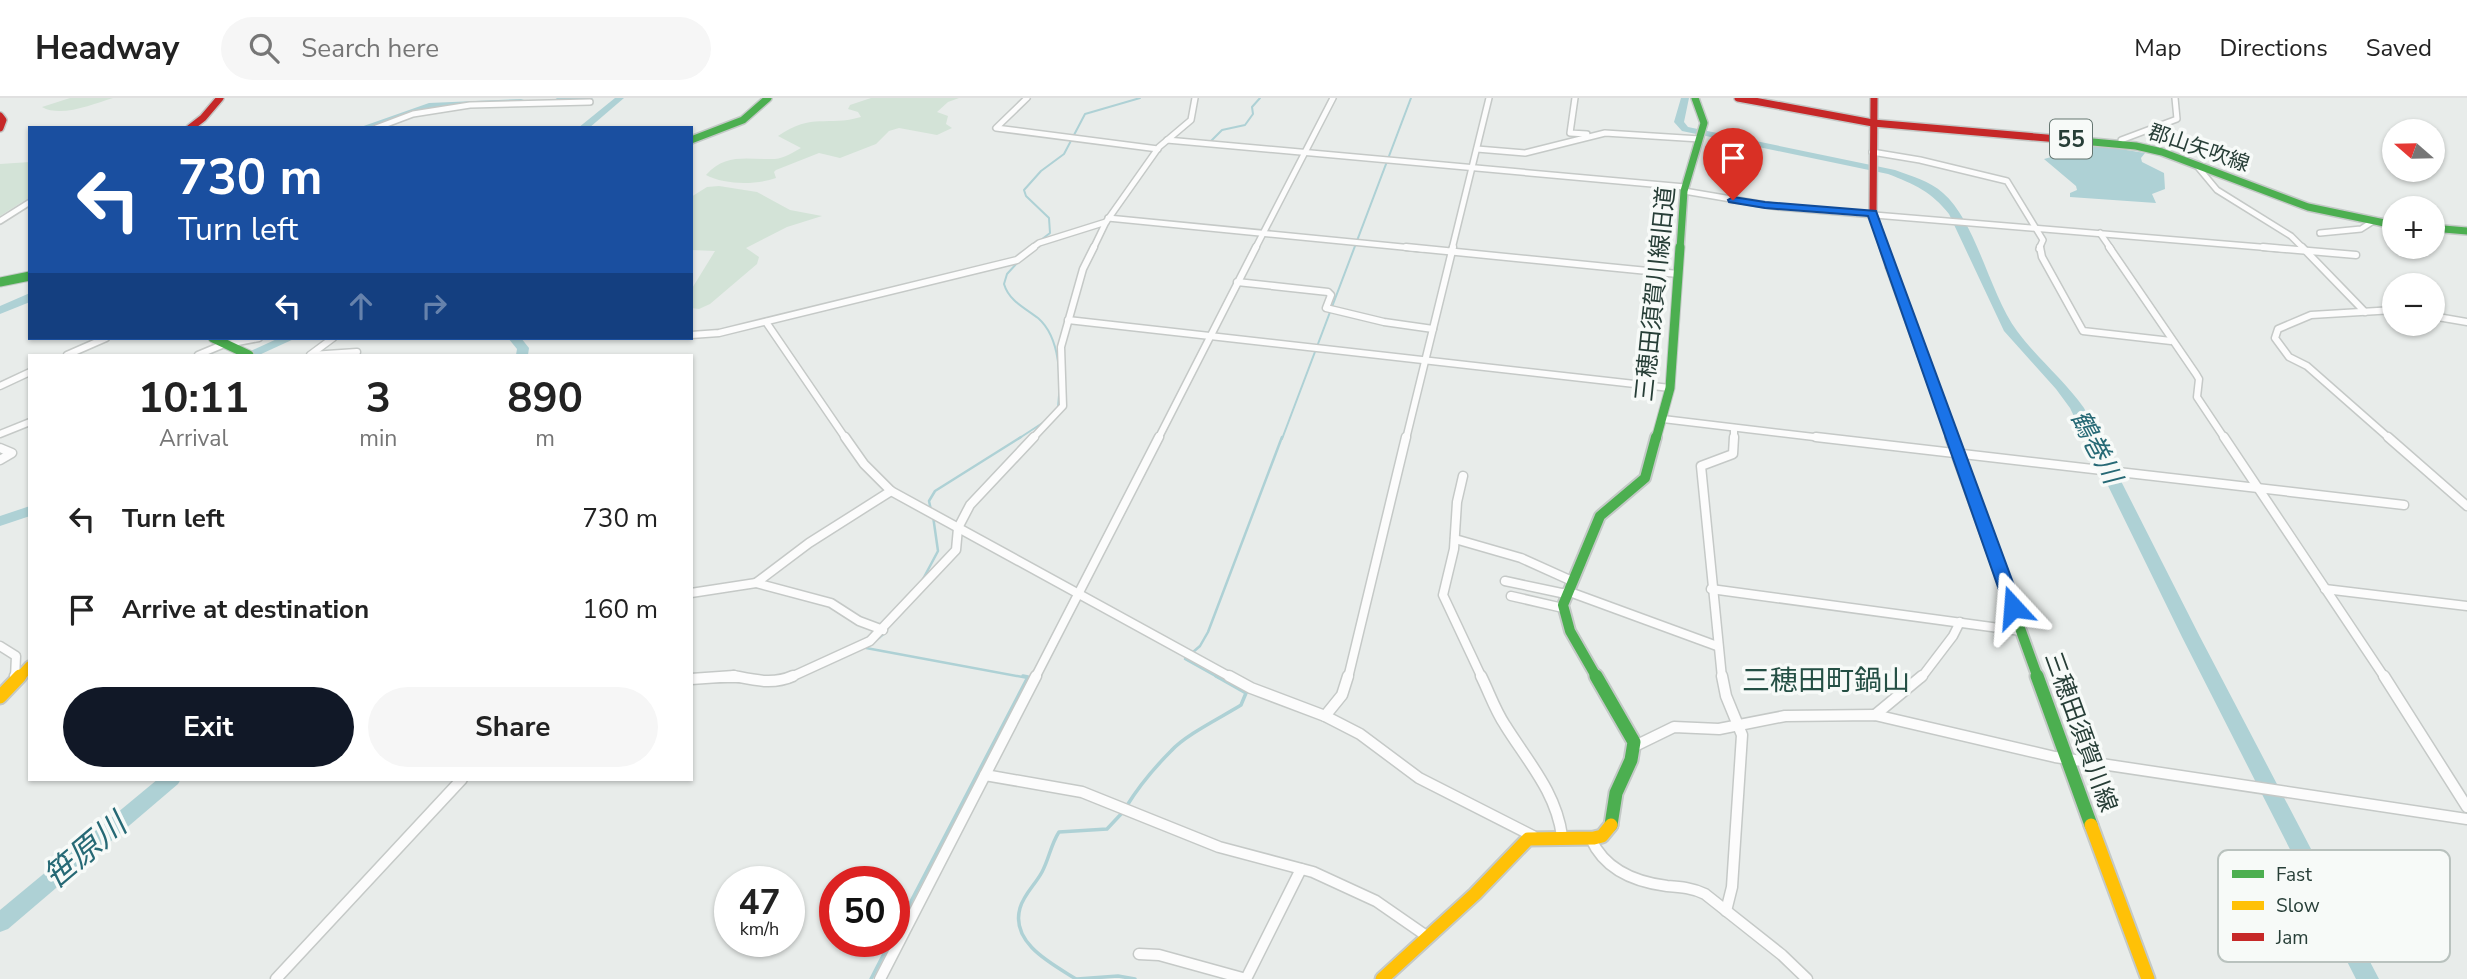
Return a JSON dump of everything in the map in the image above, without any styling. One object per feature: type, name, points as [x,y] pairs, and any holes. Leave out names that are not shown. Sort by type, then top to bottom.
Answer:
[{"type":"main road","points":[[193,126],[220,98]]},
{"type":"main road","points":[[693,139],[747,118],[755,105],[768,98]]},
{"type":"main road","points":[[1695,98],[1704,123],[1702,135]]},
{"type":"main road","name":"郡山矢吹線","points":[[1738,98],[1873,123],[2121,144],[2162,152],[2308,207],[2382,223]]},
{"type":"main road","name":"三穂田須賀川線","points":[[1874,98],[1872,213],[1881,242],[1960,453],[2066,758],[2148,979]]},
{"type":"main road","points":[[0,116],[3,120],[0,128]]},
{"type":"main road","name":"三穂田須賀川線旧道","points":[[1563,608],[1600,516],[1645,478],[1671,388],[1685,189],[1702,135]]},
{"type":"main road","points":[[2445,229],[2467,231]]},
{"type":"main road","points":[[0,282],[28,276]]},
{"type":"main road","points":[[218,340],[246,354]]},
{"type":"main road","points":[[1382,979],[1475,894],[1522,843],[1533,836],[1591,839],[1602,836],[1608,830],[1616,790],[1632,758],[1634,746],[1570,631],[1563,608]]},
{"type":"main road","points":[[0,697],[28,668]]},
{"type":"street","points":[[1027,98],[996,128],[1158,149]]},
{"type":"street","points":[[693,679],[734,676],[763,682],[784,680],[859,648],[883,630],[956,550],[958,528],[970,505],[1063,407],[1060,354],[1076,287],[1107,220],[1158,149],[1191,120],[1195,98]]},
{"type":"street","points":[[880,979],[1332,98]]},
{"type":"street","points":[[1325,716],[1342,695],[1346,684],[1489,98]]},
{"type":"street","points":[[1575,98],[1570,133],[1702,135]]},
{"type":"street","points":[[2121,144],[2121,140],[2140,131],[2177,119],[2175,98]]},
{"type":"street","points":[[381,126],[413,114],[470,105],[590,102]]},
{"type":"street","points":[[1477,149],[1525,153],[1597,134]]},
{"type":"street","points":[[1167,140],[1685,189],[1765,205],[2356,255]]},
{"type":"street","points":[[1872,152],[2005,180],[2043,242],[2039,250],[2042,257],[2083,331],[2171,341]]},
{"type":"street","points":[[2197,166],[2217,190],[2280,227],[2365,312]]},
{"type":"street","points":[[0,221],[28,203]]},
{"type":"street","points":[[693,335],[719,333],[1017,260],[1039,243],[1107,220],[1678,274]]},
{"type":"street","points":[[2320,233],[2361,229],[2372,222]]},
{"type":"street","points":[[2100,233],[2199,379],[2197,397],[2467,807]]},
{"type":"street","points":[[1237,282],[1328,292],[1331,295],[1326,308],[1384,322],[1433,329]]},
{"type":"street","points":[[2382,311],[2311,315],[2278,329],[2275,332],[2276,344],[2289,357],[2307,366],[2467,506]]},
{"type":"street","points":[[2445,318],[2467,321]]},
{"type":"street","points":[[1068,320],[1671,388]]},
{"type":"street","points":[[766,322],[863,464],[891,491],[1251,688],[1325,716],[1360,734],[1419,778],[1533,836]]},
{"type":"street","points":[[69,354],[101,340]]},
{"type":"street","points":[[201,354],[249,340]]},
{"type":"street","points":[[311,354],[330,340]]},
{"type":"street","points":[[326,354],[357,352]]},
{"type":"street","points":[[0,386],[28,373]]},
{"type":"street","points":[[1662,419],[2404,505]]},
{"type":"street","points":[[0,434],[28,423]]},
{"type":"street","points":[[1726,911],[1732,887],[1742,735],[1726,696],[1717,646],[1700,466],[1702,463],[1733,454],[1734,428]]},
{"type":"street","points":[[0,448],[12,453],[0,460]]},
{"type":"street","points":[[1462,476],[1455,539],[1443,595],[1503,723],[1548,788],[1560,821],[1562,836]]},
{"type":"street","points":[[756,583],[809,543],[891,491]]},
{"type":"street","points":[[1455,539],[1521,558],[1569,588],[1717,646]]},
{"type":"street","points":[[1505,581],[1569,588]]},
{"type":"street","points":[[693,593],[756,583],[831,603],[859,621],[883,630]]},
{"type":"street","points":[[1711,589],[2021,631]]},
{"type":"street","points":[[2325,589],[2467,606]]},
{"type":"street","points":[[1511,596],[1563,608]]},
{"type":"street","points":[[1875,715],[1920,679],[1953,636],[1960,622]]},
{"type":"street","points":[[0,646],[16,656],[17,673],[14,682]]},
{"type":"street","points":[[1634,746],[1669,728],[1719,729],[1785,716],[1875,715],[2066,758],[2281,793],[2467,819]]},
{"type":"street","points":[[985,775],[1082,792],[1198,839],[1329,878],[1376,901],[1428,937]]},
{"type":"street","points":[[276,979],[460,781]]},
{"type":"street","points":[[1591,839],[1604,860],[1622,874],[1656,884],[1695,888],[1782,955],[1807,979]]},
{"type":"street","points":[[1139,954],[1168,957],[1246,979],[1301,869]]},
{"type":"green space","points":[[70,98],[113,98],[68,111],[42,107]]},
{"type":"green space","points":[[871,98],[959,98],[948,102],[937,112],[948,116],[946,124],[952,128],[937,135],[899,128],[889,131],[876,144],[840,158],[819,153],[776,170],[776,178],[759,182],[731,182],[706,175],[730,160],[775,159],[789,155],[801,148],[778,136],[801,124],[861,117],[858,112],[848,109],[850,105]]},
{"type":"green space","points":[[28,162],[28,198],[0,216],[0,164]]},
{"type":"green space","points":[[719,186],[757,192],[790,210],[822,216],[787,227],[746,248],[759,257],[757,264],[710,304],[699,309],[693,308],[693,287],[715,251],[693,250],[693,196],[707,187]]},
{"type":"water","points":[[2095,145],[2145,153],[2141,158],[2142,162],[2164,173],[2165,189],[2152,194],[2156,203],[2070,197],[2070,193],[2077,190],[2076,186],[2044,159]]},
{"type":"waterway","points":[[557,101],[589,98]]},
{"type":"waterway","name":"笹原川","points":[[585,126],[620,98]]},
{"type":"waterway","points":[[1041,240],[1050,233],[1049,218],[1026,196],[1024,190],[1041,171],[1064,154],[1085,114],[1140,98]]},
{"type":"waterway","points":[[1209,143],[1222,130],[1245,125],[1253,114],[1252,107],[1260,98]]},
{"type":"waterway","points":[[1282,439],[1411,98]]},
{"type":"waterway","name":"鶴巻川","points":[[1685,98],[1679,122],[1685,129],[1891,172],[1919,182],[1940,195],[1954,213],[2010,331],[2061,386],[2077,408],[2301,850]]},
{"type":"waterway","points":[[369,126],[429,106],[521,102]]},
{"type":"waterway","points":[[1019,261],[1007,274],[1004,284],[1014,300],[1046,326],[1051,337],[1058,360],[1058,407]]},
{"type":"waterway","points":[[0,310],[28,298]]},
{"type":"waterway","points":[[250,354],[285,340]]},
{"type":"waterway","name":"笹原川","points":[[516,340],[523,348],[522,354]]},
{"type":"waterway","points":[[1018,439],[1044,422]]},
{"type":"waterway","points":[[931,510],[929,501],[935,491],[1021,437]]},
{"type":"waterway","points":[[1219,678],[1185,659],[1200,646],[1208,632],[1282,437]]},
{"type":"waterway","points":[[0,521],[28,512]]},
{"type":"waterway","points":[[922,581],[938,551],[933,516]]},
{"type":"waterway","points":[[875,641],[886,632]]},
{"type":"waterway","points":[[870,645],[866,648],[1028,678]]},
{"type":"waterway","points":[[1023,676],[1028,678]]},
{"type":"waterway","points":[[1126,807],[1147,778],[1177,745],[1241,705],[1246,693],[1216,676]]},
{"type":"waterway","points":[[910,903],[1028,678]]},
{"type":"waterway","name":"笹原川","points":[[0,923],[169,781]]},
{"type":"waterway","points":[[1076,979],[1045,959],[1027,942],[1021,932],[1020,908],[1042,872],[1059,832],[1107,829],[1122,813]]},
{"type":"waterway","points":[[871,979],[882,957]]},
{"type":"waterway","name":"鶴巻川","points":[[2359,962],[2368,979]]},
{"type":"waterway","points":[[1077,979],[1118,976],[1135,979]]},
{"type":"traffic: fast","points":[[693,139],[743,120],[768,98]]},
{"type":"traffic: fast","points":[[1611,825],[1616,793],[1631,760],[1634,742],[1570,631],[1563,605],[1600,516],[1645,478],[1670,388],[1684,191],[1704,123],[1695,98]]},
{"type":"traffic: fast","points":[[2082,141],[2136,146],[2162,152],[2308,207],[2382,222]]},
{"type":"traffic: fast","points":[[2445,229],[2467,231]]},
{"type":"traffic: fast","points":[[1890,267],[2091,825]]},
{"type":"traffic: fast","points":[[0,282],[28,276]]},
{"type":"traffic: fast","points":[[217,340],[247,354]]},
{"type":"traffic: slow","points":[[0,697],[28,668]]},
{"type":"traffic: slow","points":[[1382,979],[1475,894],[1528,839],[1594,838],[1602,836],[1611,825]]},
{"type":"traffic: slow","points":[[2091,825],[2148,979]]},
{"type":"traffic: jam","points":[[193,126],[220,98]]},
{"type":"traffic: jam","points":[[1738,98],[1873,123],[2082,141]]},
{"type":"traffic: jam","points":[[1874,98],[1873,213],[1890,267]]},
{"type":"traffic: jam","points":[[0,116],[3,120],[0,128]]},
{"type":"district","name":"三穂田町鍋山","points":[[1826,681]]},
{"type":"route","points":[[1733,200],[1872,213],[2013,607]]}]
